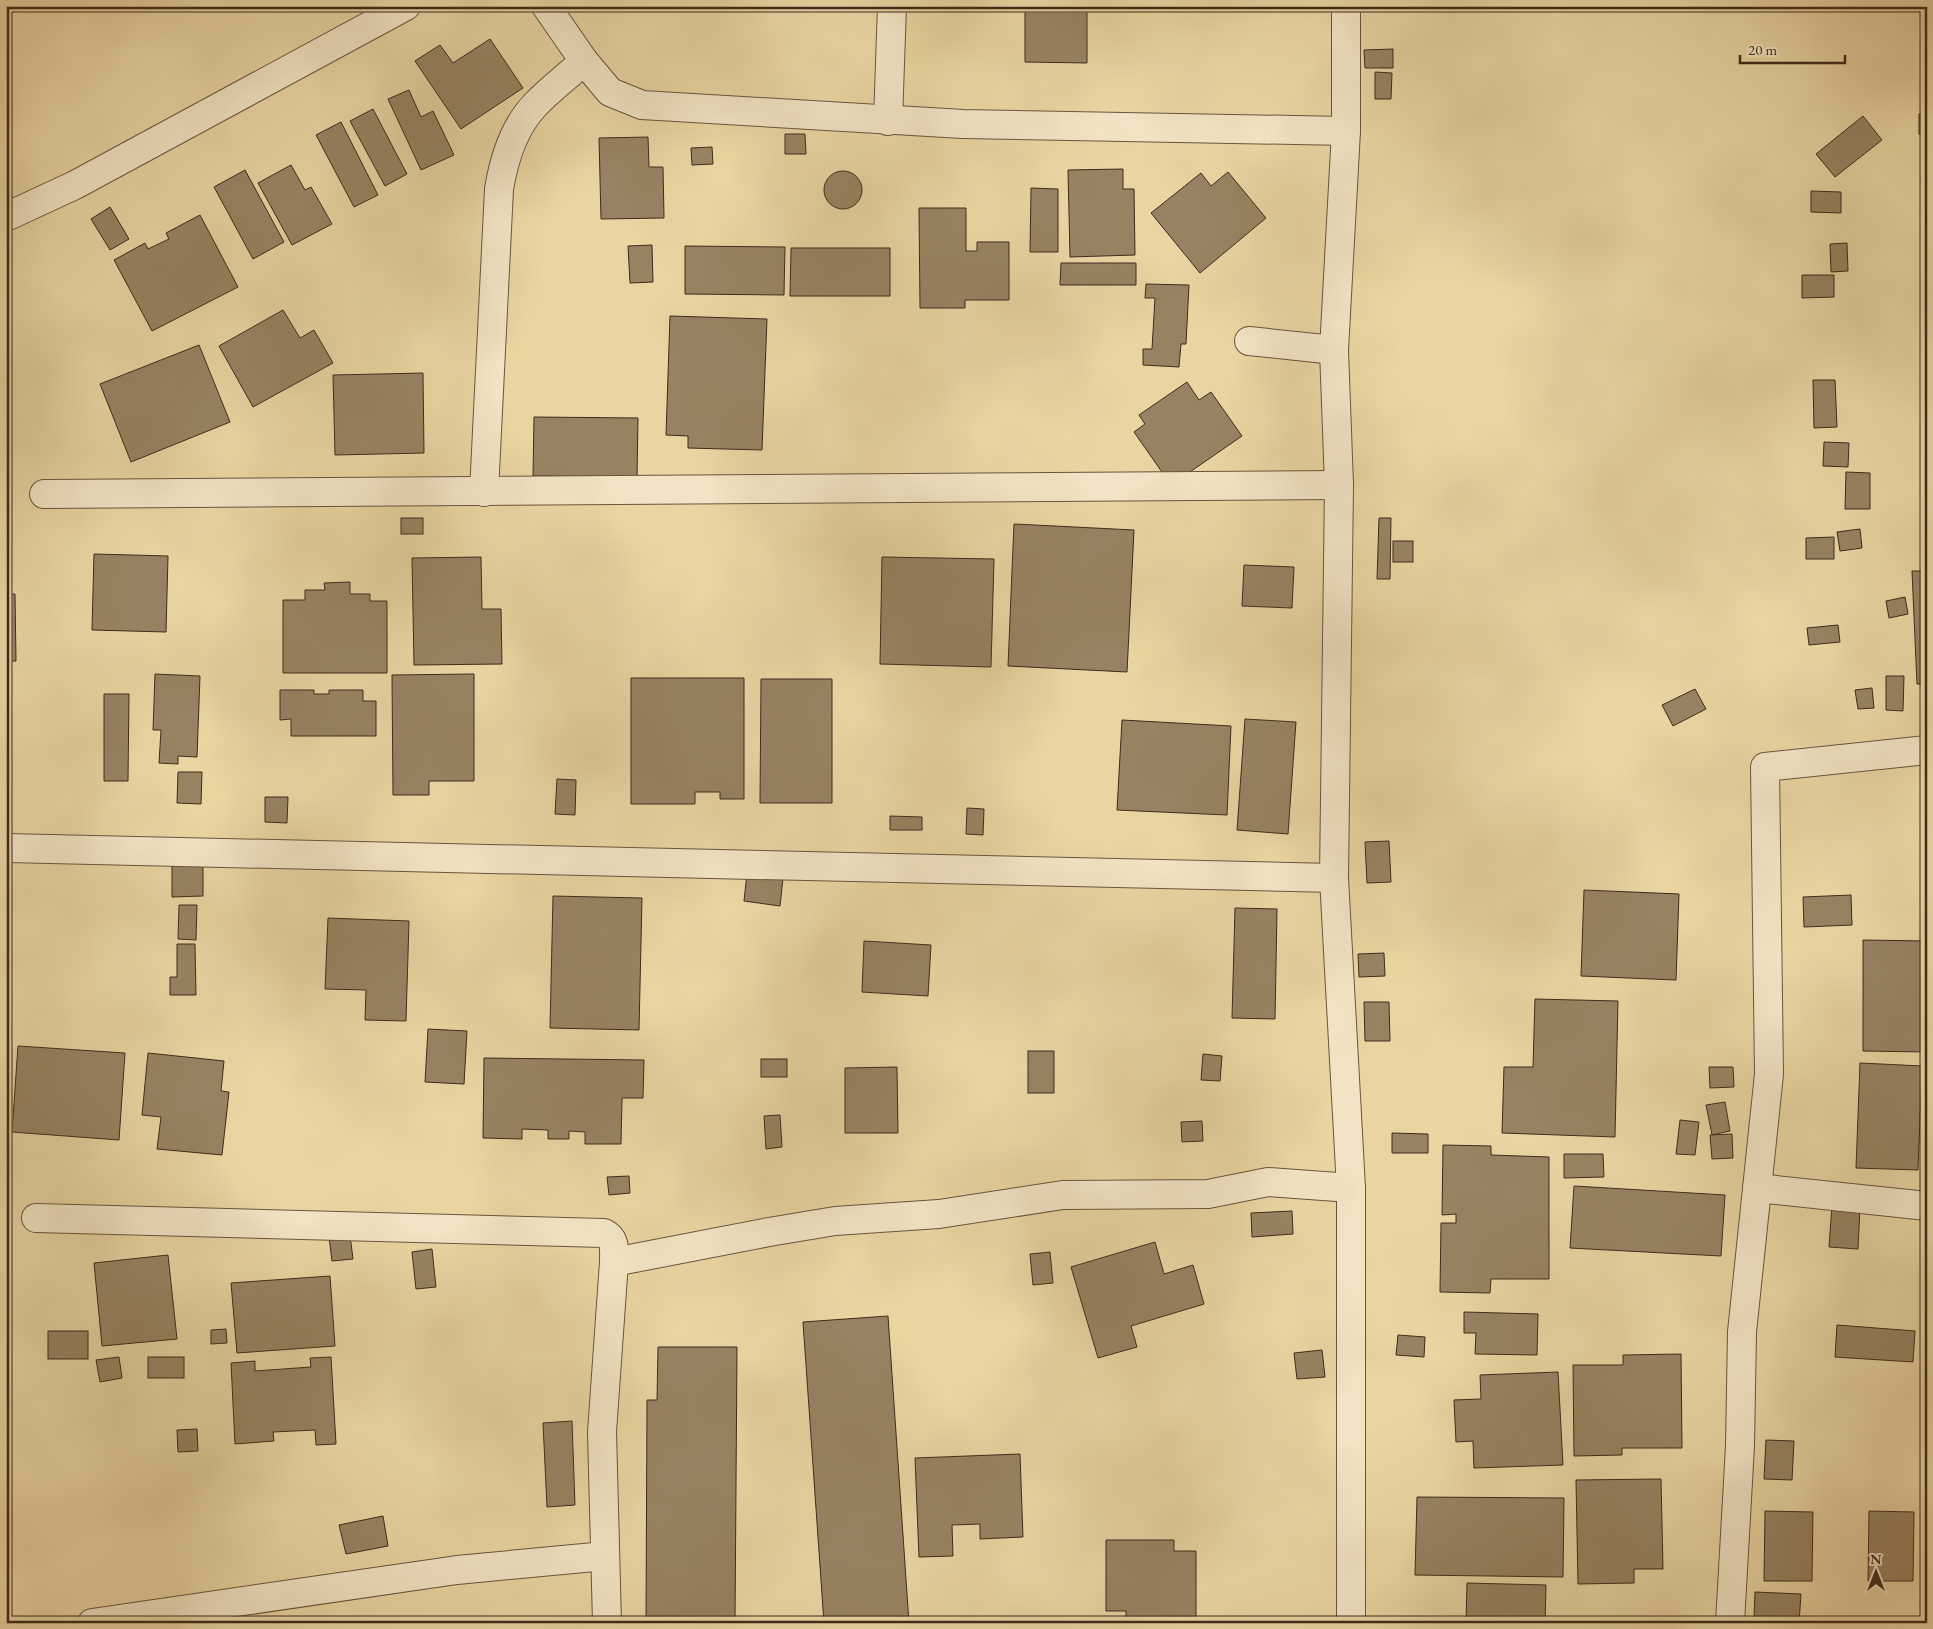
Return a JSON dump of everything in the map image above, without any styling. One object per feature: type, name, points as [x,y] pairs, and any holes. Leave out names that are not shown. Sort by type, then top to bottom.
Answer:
[{"type":"street","points":[[6,217],[75,184],[406,6]]},
{"type":"street","points":[[546,6],[584,61],[610,92],[642,105],[963,124],[1346,131]]},
{"type":"street","points":[[888,121],[892,6]]},
{"type":"street","points":[[1346,6],[1346,131],[1334,350],[1339,485],[1334,878],[1350,1188],[1351,1623]]},
{"type":"street","points":[[484,492],[499,189],[503,164],[516,134],[534,106],[584,61]]},
{"type":"street","points":[[1250,341],[1334,350]]},
{"type":"street","points":[[44,494],[1339,485]]},
{"type":"street","points":[[1730,1623],[1740,1446],[1742,1332],[1769,1074],[1765,766],[1927,750]]},
{"type":"street","points":[[6,848],[1334,878]]},
{"type":"street","points":[[614,1262],[835,1221],[939,1214],[1062,1195],[1208,1194],[1268,1182],[1350,1188]]},
{"type":"street","points":[[1757,1188],[1927,1206]]},
{"type":"street","points":[[36,1218],[604,1233],[610,1236],[613,1242],[614,1262],[602,1432],[607,1623]]},
{"type":"street","points":[[92,1623],[457,1570],[605,1556]]},
{"type":"building","points":[[1025,6],[1087,6],[1087,63],[1025,62]]},
{"type":"building","points":[[490,39],[523,88],[461,129],[415,61],[440,45],[453,63]]},
{"type":"building","points":[[1393,49],[1393,68],[1365,68],[1364,50]]},
{"type":"building","points":[[1375,72],[1392,73],[1391,99],[1375,99]]},
{"type":"building","points":[[409,90],[421,117],[433,111],[454,155],[421,170],[388,99]]},
{"type":"building","points":[[373,109],[407,174],[385,186],[350,121]]},
{"type":"building","points":[[1919,114],[1927,114],[1927,134],[1919,134]]},
{"type":"building","points":[[1863,116],[1882,140],[1835,177],[1816,154]]},
{"type":"building","points":[[341,122],[378,195],[354,207],[316,135]]},
{"type":"building","points":[[785,134],[805,134],[806,154],[785,154]]},
{"type":"building","points":[[648,137],[649,167],[663,167],[664,218],[601,219],[599,138]]},
{"type":"building","points":[[712,147],[713,164],[692,165],[691,148]]},
{"type":"building","points":[[291,165],[305,190],[311,187],[332,224],[292,245],[258,183]]},
{"type":"building","points":[[1123,169],[1123,189],[1134,189],[1135,255],[1070,257],[1068,170]]},
{"type":"building","points":[[245,170],[284,242],[253,259],[214,187]]},
{"type":"building","points":[[843,171],[857,176],[862,190],[857,204],[843,209],[829,204],[824,190],[829,176]]},
{"type":"building","points":[[1228,172],[1266,218],[1200,273],[1151,213],[1201,173],[1211,186]]},
{"type":"building","points":[[1921,177],[1927,177],[1927,195],[1922,196]]},
{"type":"building","points":[[1031,188],[1058,189],[1058,252],[1030,252]]},
{"type":"building","points":[[1811,191],[1841,192],[1841,213],[1811,212]]},
{"type":"building","points":[[110,207],[129,239],[110,250],[91,219]]},
{"type":"building","points":[[919,208],[966,208],[966,251],[977,251],[977,242],[1009,242],[1009,300],[965,300],[965,308],[920,308]]},
{"type":"building","points":[[200,215],[238,287],[152,331],[114,260],[145,243],[148,249],[169,239],[166,233]]},
{"type":"building","points":[[1847,243],[1848,271],[1831,272],[1830,244]]},
{"type":"building","points":[[652,245],[653,282],[630,283],[628,246]]},
{"type":"building","points":[[685,246],[785,247],[784,295],[685,294]]},
{"type":"building","points":[[791,248],[890,248],[890,296],[790,296]]},
{"type":"building","points":[[1061,263],[1136,263],[1136,285],[1060,285]]},
{"type":"building","points":[[1802,275],[1834,275],[1834,297],[1802,298]]},
{"type":"building","points":[[1146,284],[1189,285],[1186,344],[1181,344],[1179,367],[1143,365],[1143,349],[1152,349],[1155,298],[1145,298]]},
{"type":"building","points":[[283,310],[300,338],[314,330],[333,363],[253,407],[219,346]]},
{"type":"building","points":[[670,316],[767,319],[762,450],[688,448],[688,436],[666,435]]},
{"type":"building","points":[[199,345],[230,422],[131,462],[100,384]]},
{"type":"building","points":[[423,373],[424,453],[335,455],[333,375]]},
{"type":"building","points":[[1813,380],[1835,380],[1837,427],[1814,428]]},
{"type":"building","points":[[1187,382],[1199,400],[1211,392],[1242,436],[1171,485],[1134,432],[1145,424],[1139,415]]},
{"type":"building","points":[[534,417],[638,418],[637,477],[533,476]]},
{"type":"building","points":[[1824,442],[1849,443],[1848,467],[1823,466]]},
{"type":"building","points":[[1846,472],[1870,473],[1870,509],[1845,509]]},
{"type":"building","points":[[401,518],[423,518],[423,534],[401,534]]},
{"type":"building","points":[[1379,518],[1391,518],[1390,579],[1377,579]]},
{"type":"building","points":[[1014,524],[1134,530],[1127,672],[1008,666]]},
{"type":"building","points":[[1860,529],[1862,548],[1840,551],[1837,532]]},
{"type":"building","points":[[1834,537],[1834,559],[1806,559],[1806,538]]},
{"type":"building","points":[[1393,541],[1413,541],[1413,562],[1393,562]]},
{"type":"building","points":[[94,554],[168,556],[166,632],[92,630]]},
{"type":"building","points":[[481,557],[482,609],[501,609],[502,664],[414,665],[412,558]]},
{"type":"building","points":[[882,557],[994,559],[991,667],[880,664]]},
{"type":"building","points":[[1244,565],[1294,567],[1292,608],[1242,606]]},
{"type":"building","points":[[1912,571],[1927,571],[1927,684],[1917,684]]},
{"type":"building","points":[[350,582],[350,594],[370,594],[370,601],[387,601],[387,673],[283,673],[283,600],[305,600],[305,590],[325,590],[324,583]]},
{"type":"building","points":[[6,594],[15,594],[16,661],[6,661]]},
{"type":"building","points":[[1905,597],[1908,614],[1889,618],[1886,601]]},
{"type":"building","points":[[1838,625],[1840,642],[1809,645],[1807,628]]},
{"type":"building","points":[[155,674],[200,676],[197,757],[178,756],[178,764],[159,763],[161,730],[153,730]]},
{"type":"building","points":[[474,674],[474,781],[429,781],[429,795],[393,795],[392,675]]},
{"type":"building","points":[[1886,676],[1904,676],[1903,711],[1886,710]]},
{"type":"building","points":[[631,678],[744,678],[744,799],[720,799],[720,792],[695,792],[695,804],[631,804]]},
{"type":"building","points":[[761,679],[832,679],[832,803],[760,803]]},
{"type":"building","points":[[1872,688],[1874,708],[1858,709],[1855,690]]},
{"type":"building","points":[[1695,689],[1706,709],[1673,726],[1662,705]]},
{"type":"building","points":[[280,690],[314,690],[314,694],[329,694],[329,690],[363,690],[363,701],[376,701],[376,736],[291,736],[291,719],[280,720]]},
{"type":"building","points":[[104,694],[129,694],[128,781],[104,781]]},
{"type":"building","points":[[1245,719],[1296,722],[1288,834],[1237,830]]},
{"type":"building","points":[[1122,720],[1231,726],[1227,815],[1117,810]]},
{"type":"building","points":[[178,772],[202,772],[201,804],[177,803]]},
{"type":"building","points":[[557,779],[576,780],[575,815],[555,814]]},
{"type":"building","points":[[265,797],[288,797],[287,823],[265,822]]},
{"type":"building","points":[[967,808],[984,809],[983,835],[966,834]]},
{"type":"building","points":[[890,816],[922,817],[922,830],[890,830]]},
{"type":"building","points":[[1389,841],[1391,882],[1367,883],[1365,842]]},
{"type":"building","points":[[172,864],[203,864],[203,896],[172,897]]},
{"type":"building","points":[[747,873],[783,878],[780,906],[744,901]]},
{"type":"building","points":[[1584,890],[1679,894],[1676,980],[1581,976]]},
{"type":"building","points":[[1851,895],[1852,925],[1804,927],[1803,897]]},
{"type":"building","points":[[553,896],[642,898],[639,1030],[550,1028]]},
{"type":"building","points":[[179,905],[197,905],[196,940],[178,939]]},
{"type":"building","points":[[1235,908],[1277,909],[1275,1019],[1232,1018]]},
{"type":"building","points":[[328,918],[409,921],[406,1021],[365,1020],[366,990],[325,989]]},
{"type":"building","points":[[1863,940],[1927,941],[1927,1052],[1863,1051]]},
{"type":"building","points":[[864,941],[931,945],[928,996],[862,992]]},
{"type":"building","points":[[177,944],[195,944],[196,995],[170,995],[170,977],[177,977]]},
{"type":"building","points":[[1384,953],[1385,976],[1359,977],[1358,954]]},
{"type":"building","points":[[1535,999],[1618,1001],[1615,1137],[1502,1133],[1504,1067],[1533,1067]]},
{"type":"building","points":[[1364,1002],[1389,1002],[1390,1041],[1365,1041]]},
{"type":"building","points":[[428,1029],[467,1031],[464,1084],[425,1082]]},
{"type":"building","points":[[18,1046],[125,1053],[119,1140],[12,1132]]},
{"type":"building","points":[[1028,1051],[1054,1051],[1054,1093],[1028,1093]]},
{"type":"building","points":[[148,1053],[224,1061],[221,1091],[229,1092],[222,1155],[157,1149],[161,1117],[142,1115]]},
{"type":"building","points":[[1203,1054],[1222,1056],[1220,1081],[1201,1080]]},
{"type":"building","points":[[484,1058],[644,1060],[643,1098],[622,1098],[621,1144],[585,1144],[585,1132],[569,1131],[569,1139],[548,1139],[548,1130],[522,1129],[522,1139],[483,1138]]},
{"type":"building","points":[[761,1059],[787,1059],[787,1077],[761,1077]]},
{"type":"building","points":[[1860,1063],[1922,1066],[1918,1170],[1856,1168]]},
{"type":"building","points":[[897,1067],[898,1133],[845,1133],[845,1068]]},
{"type":"building","points":[[1709,1067],[1733,1067],[1734,1087],[1710,1088]]},
{"type":"building","points":[[1725,1102],[1730,1131],[1712,1135],[1706,1105]]},
{"type":"building","points":[[780,1115],[782,1147],[766,1149],[764,1116]]},
{"type":"building","points":[[1680,1120],[1699,1122],[1695,1155],[1676,1154]]},
{"type":"building","points":[[1202,1121],[1203,1141],[1182,1142],[1181,1122]]},
{"type":"building","points":[[1392,1133],[1428,1134],[1428,1153],[1392,1153]]},
{"type":"building","points":[[1732,1134],[1733,1158],[1712,1159],[1710,1135]]},
{"type":"building","points":[[1443,1145],[1491,1146],[1491,1155],[1549,1157],[1549,1279],[1491,1279],[1490,1293],[1440,1292],[1441,1223],[1456,1223],[1456,1214],[1442,1215]]},
{"type":"building","points":[[1564,1154],[1603,1154],[1604,1177],[1564,1178]]},
{"type":"building","points":[[629,1176],[630,1193],[609,1195],[607,1177]]},
{"type":"building","points":[[1574,1186],[1725,1195],[1721,1256],[1570,1248]]},
{"type":"building","points":[[1832,1205],[1860,1207],[1858,1249],[1829,1247]]},
{"type":"building","points":[[1292,1211],[1293,1234],[1252,1237],[1251,1213]]},
{"type":"building","points":[[350,1235],[353,1259],[332,1261],[329,1237]]},
{"type":"building","points":[[1155,1242],[1164,1274],[1193,1265],[1204,1304],[1131,1326],[1137,1347],[1098,1358],[1071,1267]]},
{"type":"building","points":[[432,1249],[436,1287],[416,1289],[412,1252]]},
{"type":"building","points":[[1050,1252],[1053,1283],[1033,1285],[1030,1254]]},
{"type":"building","points":[[168,1255],[177,1339],[102,1346],[94,1263]]},
{"type":"building","points":[[330,1276],[335,1346],[237,1353],[231,1283]]},
{"type":"building","points":[[1464,1312],[1538,1314],[1537,1355],[1475,1354],[1476,1333],[1464,1333]]},
{"type":"building","points":[[888,1316],[909,1623],[824,1623],[803,1322]]},
{"type":"building","points":[[1837,1325],[1915,1331],[1913,1362],[1835,1357]]},
{"type":"building","points":[[226,1329],[227,1343],[211,1344],[211,1330]]},
{"type":"building","points":[[48,1331],[88,1331],[88,1359],[48,1359]]},
{"type":"building","points":[[1398,1335],[1425,1337],[1424,1357],[1396,1355]]},
{"type":"building","points":[[658,1347],[737,1347],[735,1623],[646,1623],[647,1400],[657,1400]]},
{"type":"building","points":[[1322,1350],[1325,1377],[1297,1379],[1294,1353]]},
{"type":"building","points":[[1681,1354],[1682,1448],[1622,1448],[1622,1455],[1574,1456],[1573,1365],[1623,1365],[1623,1355]]},
{"type":"building","points":[[119,1357],[122,1378],[100,1382],[96,1360]]},
{"type":"building","points":[[148,1357],[184,1357],[184,1378],[148,1378]]},
{"type":"building","points":[[331,1357],[336,1444],[316,1445],[315,1430],[273,1432],[274,1441],[235,1444],[231,1363],[255,1361],[255,1371],[311,1367],[310,1358]]},
{"type":"building","points":[[1558,1372],[1563,1465],[1474,1468],[1473,1441],[1456,1442],[1454,1400],[1481,1399],[1480,1375]]},
{"type":"building","points":[[572,1421],[575,1505],[547,1507],[543,1423]]},
{"type":"building","points":[[197,1429],[198,1451],[178,1452],[177,1430]]},
{"type":"building","points":[[1766,1440],[1794,1441],[1792,1480],[1764,1479]]},
{"type":"building","points":[[1020,1454],[1023,1537],[980,1539],[980,1524],[952,1525],[953,1556],[919,1557],[915,1458]]},
{"type":"building","points":[[1661,1479],[1663,1569],[1634,1569],[1634,1583],[1578,1584],[1576,1480]]},
{"type":"building","points":[[1417,1497],[1564,1498],[1563,1577],[1415,1575]]},
{"type":"building","points":[[1765,1511],[1813,1512],[1812,1581],[1764,1581]]},
{"type":"building","points":[[1869,1511],[1914,1512],[1913,1581],[1868,1581]]},
{"type":"building","points":[[383,1516],[388,1546],[346,1554],[339,1525]]},
{"type":"building","points":[[1106,1540],[1174,1540],[1174,1551],[1196,1551],[1196,1619],[1126,1619],[1126,1611],[1106,1611]]},
{"type":"building","points":[[1467,1583],[1546,1585],[1545,1623],[1466,1623]]},
{"type":"building","points":[[1755,1592],[1801,1594],[1799,1623],[1754,1620]]}]
